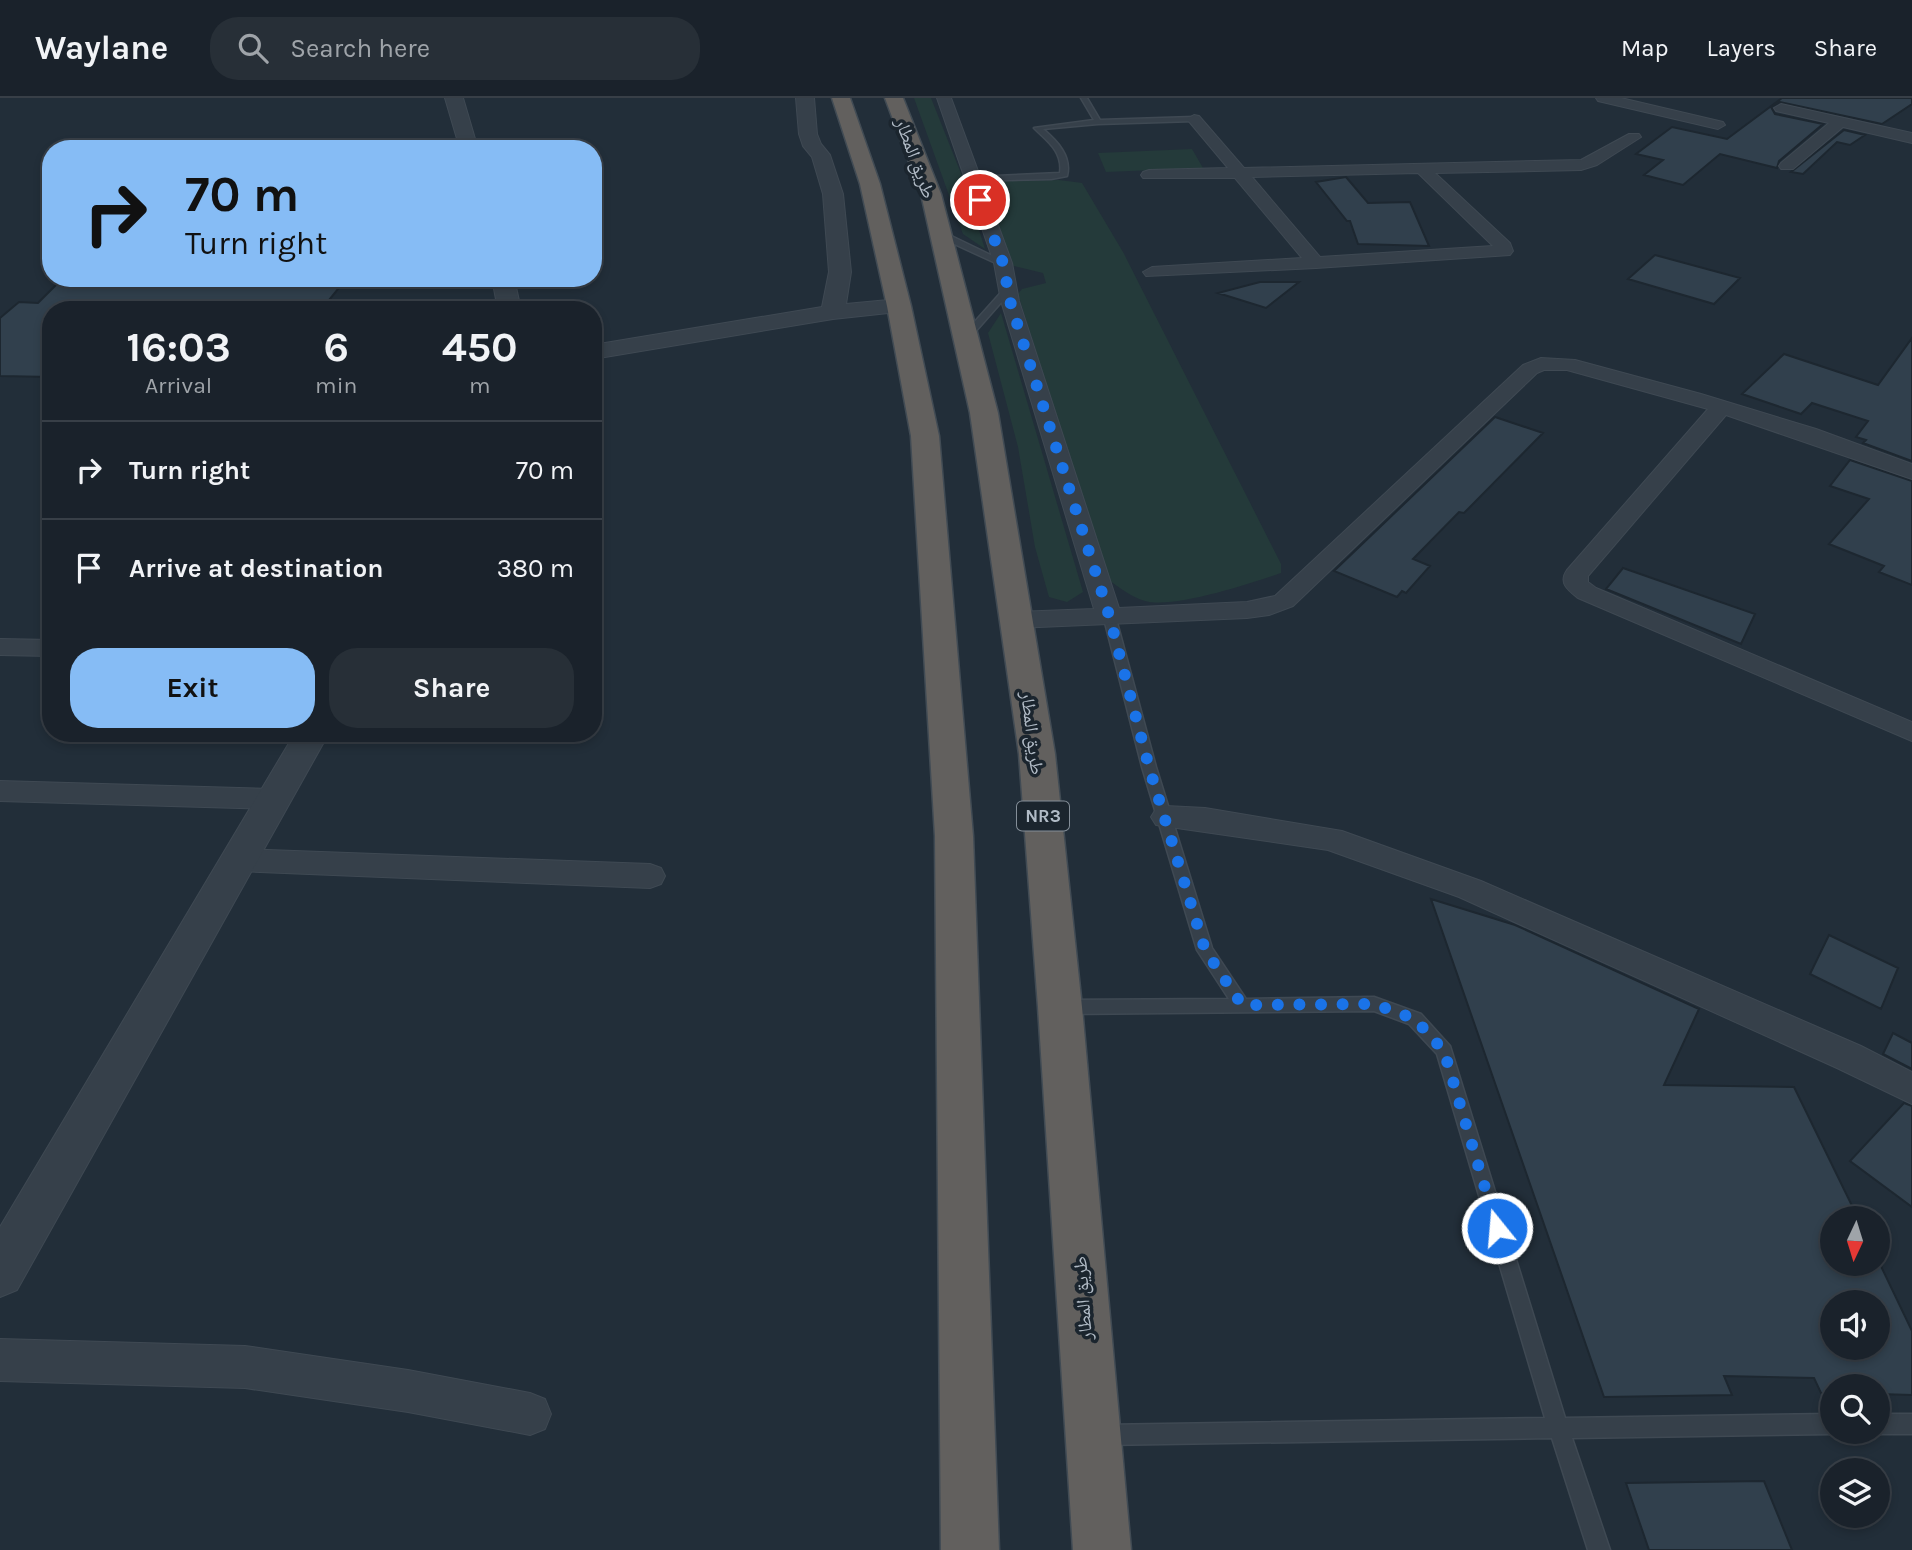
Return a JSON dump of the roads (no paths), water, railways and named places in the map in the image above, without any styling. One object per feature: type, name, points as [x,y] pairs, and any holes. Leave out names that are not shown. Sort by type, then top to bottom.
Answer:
[{"type":"highway","points":[[841,98],[870,184],[899,306],[925,436],[954,836],[970,1550]]},
{"type":"highway","name":"طريق المطار","points":[[894,98],[931,194],[984,413],[1037,754],[1060,1007],[1102,1550]]},
{"type":"street","points":[[458,98],[466,140]]},
{"type":"street","points":[[805,98],[807,134],[812,146],[821,155],[833,194],[840,272],[833,312]]},
{"type":"street","points":[[944,98],[1003,263],[1008,290],[1109,615]]},
{"type":"street","points":[[1603,98],[1718,125]]},
{"type":"street","points":[[1667,114],[1683,103]]},
{"type":"street","points":[[1781,108],[1912,138]]},
{"type":"street","points":[[1194,119],[1316,263]]},
{"type":"street","points":[[1787,166],[1841,121]]},
{"type":"street","points":[[1149,175],[1587,164],[1634,137]]},
{"type":"street","points":[[1152,272],[1504,251],[1504,247],[1423,170]]},
{"type":"street","points":[[602,350],[833,312],[899,306]]},
{"type":"street","points":[[1016,620],[1247,610],[1269,607],[1283,601],[1530,369],[1541,364],[1568,364],[1721,407],[1912,471]]},
{"type":"street","points":[[1721,407],[1576,575],[1576,584],[1587,593],[1911,732]]},
{"type":"street","points":[[0,647],[42,649]]},
{"type":"street","points":[[0,1273],[307,742]]},
{"type":"street","points":[[0,792],[273,799]]},
{"type":"street","points":[[1166,817],[1206,819],[1331,839],[1470,889],[1849,1057],[1912,1089]]},
{"type":"street","points":[[237,860],[650,876]]},
{"type":"street","points":[[0,1360],[245,1367],[408,1391],[530,1415]]},
{"type":"lane","points":[[1084,98],[1098,122]]},
{"type":"lane","points":[[973,179],[1051,177],[1064,174],[1065,167],[1057,144],[1037,128],[1098,122],[1194,119]]},
{"type":"lane","points":[[940,234],[1003,263]]},
{"type":"lane","points":[[965,338],[1008,290]]},
{"type":"lane","points":[[1109,615],[1133,711],[1205,950],[1242,1005]]},
{"type":"lane","points":[[1060,1007],[1374,1004],[1415,1019],[1444,1051],[1559,1430],[1599,1550]]},
{"type":"lane","points":[[1091,1435],[1820,1424]]},
{"type":"lane","points":[[1890,1424],[1912,1424]]}]
